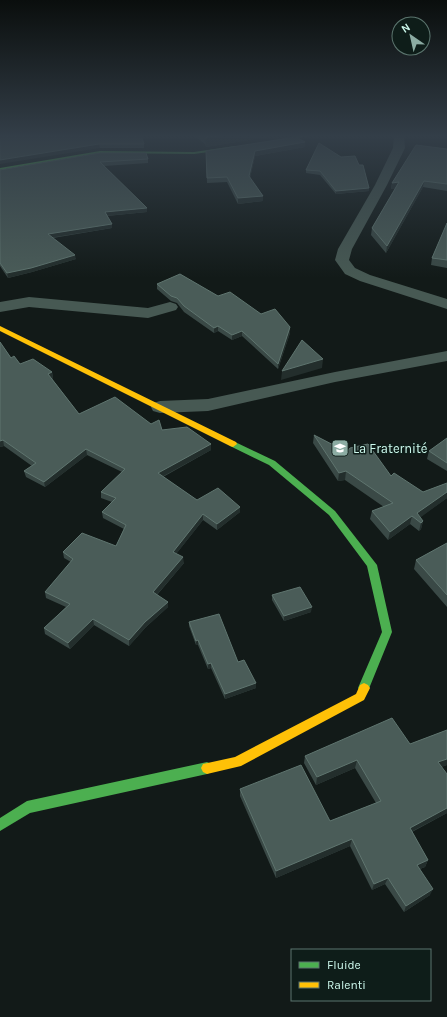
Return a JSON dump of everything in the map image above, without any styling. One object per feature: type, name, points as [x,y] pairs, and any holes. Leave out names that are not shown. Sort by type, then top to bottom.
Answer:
[{"type":"street","points":[[382,182],[345,249],[342,260],[350,271],[365,278],[447,304]]},
{"type":"street","points":[[0,307],[29,302],[148,313],[170,308]]},
{"type":"street","points":[[0,328],[272,463],[332,513],[372,566],[387,632],[360,697],[237,762],[26,807],[0,825]]},
{"type":"street","points":[[160,407],[208,405],[335,377],[447,356]]},
{"type":"building","points":[[0,182],[121,182],[147,208],[105,212],[112,224],[48,234],[75,255],[31,268],[7,273],[0,263]]},
{"type":"building","points":[[230,182],[254,182],[263,196],[238,198]]},
{"type":"building","points":[[329,182],[368,182],[369,188],[336,191]]},
{"type":"building","points":[[399,182],[423,182],[387,246],[372,228]]},
{"type":"building","points":[[447,223],[447,260],[432,258]]},
{"type":"building","points":[[180,274],[218,296],[230,292],[261,314],[275,309],[290,327],[278,364],[242,331],[232,335],[218,326],[214,328],[157,284]]},
{"type":"building","points":[[302,340],[323,359],[282,371]]},
{"type":"building","points":[[0,342],[11,358],[14,356],[20,364],[33,359],[52,372],[48,374],[79,414],[115,397],[151,424],[159,420],[162,430],[187,427],[211,444],[158,473],[197,500],[218,488],[240,507],[217,524],[203,514],[173,552],[183,557],[153,592],[168,602],[145,622],[129,640],[93,619],[68,643],[44,628],[70,604],[45,592],[73,559],[63,552],[82,533],[116,546],[126,525],[102,512],[116,498],[101,492],[125,469],[86,449],[44,482],[24,471],[36,463],[3,440],[0,441]]},
{"type":"building","points":[[314,435],[347,452],[350,448],[368,444],[391,476],[394,473],[423,492],[447,483],[447,492],[417,513],[423,521],[421,523],[412,516],[390,532],[372,511],[393,503],[346,471],[339,473]]},
{"type":"building","points":[[447,438],[447,463],[429,451]]},
{"type":"building","points":[[447,543],[447,595],[416,560]]},
{"type":"building","points":[[300,587],[312,607],[284,616],[272,595]]},
{"type":"building","points":[[219,614],[238,662],[244,660],[256,683],[225,694],[211,663],[208,664],[198,640],[196,641],[189,622]]},
{"type":"building","points":[[392,718],[410,744],[447,730],[447,759],[438,762],[447,774],[447,808],[410,828],[428,860],[417,865],[433,889],[406,906],[388,878],[374,884],[352,839],[276,871],[240,789],[301,765],[330,821],[381,801],[357,760],[317,777],[305,756]]},
{"type":"traffic: fast","points":[[233,444],[272,463],[332,513],[372,565],[387,632],[364,688]]},
{"type":"traffic: fast","points":[[0,825],[27,807],[207,768]]},
{"type":"traffic: slow","points":[[0,328],[233,444]]},
{"type":"traffic: slow","points":[[207,768],[237,762],[360,697],[364,688]]},
{"type":"place","name":"La Fraternité","points":[[340,448]]}]
